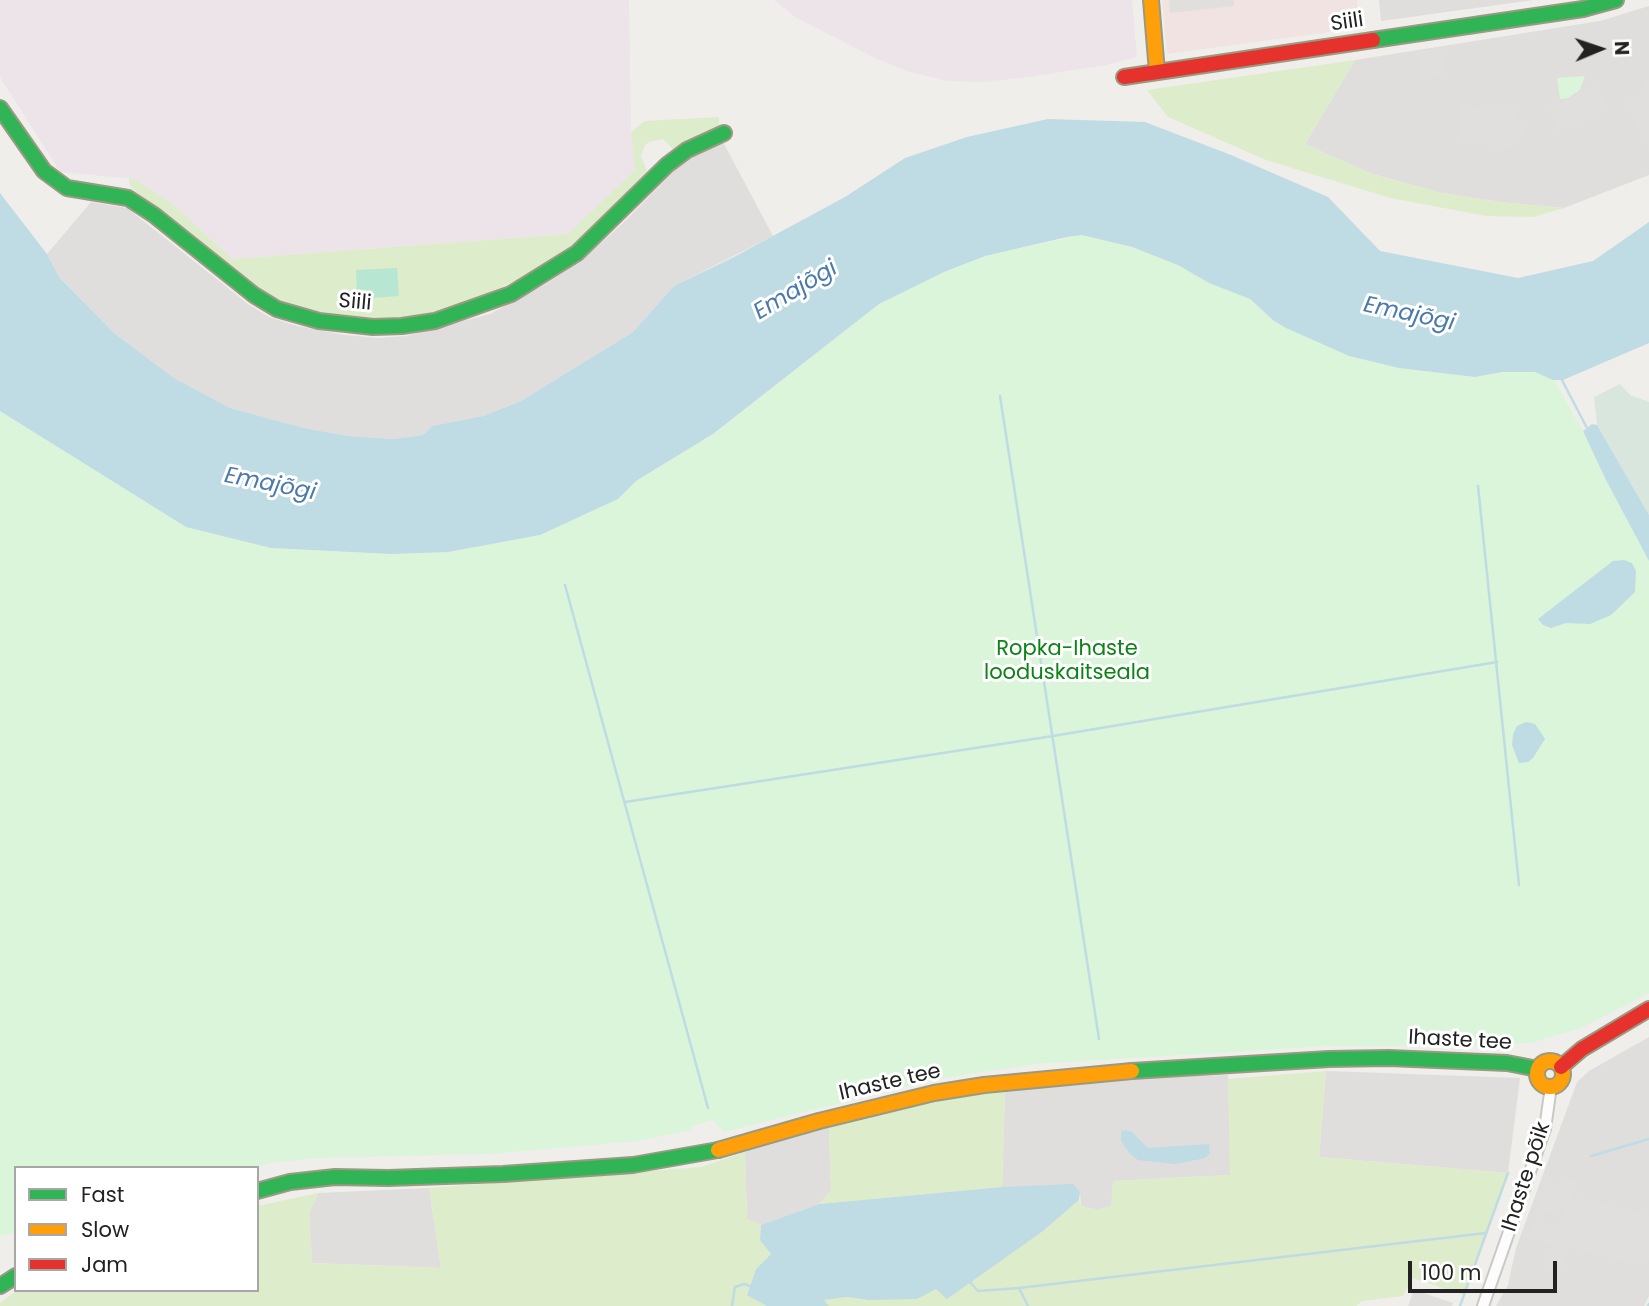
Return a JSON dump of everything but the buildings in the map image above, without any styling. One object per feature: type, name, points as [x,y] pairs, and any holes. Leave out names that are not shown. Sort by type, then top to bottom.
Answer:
[{"type":"street","points":[[1151,0],[1157,72]]},
{"type":"street","name":"Siili","points":[[1124,77],[1583,9],[1616,0]]},
{"type":"street","name":"Siili","points":[[0,108],[44,171],[67,188],[128,198],[154,215],[254,296],[277,309],[319,321],[373,327],[435,321],[511,294],[577,253],[667,165],[697,145],[724,133]]},
{"type":"street","points":[[1560,1067],[1582,1049],[1649,1009]]},
{"type":"street","name":"Ihaste tee","points":[[259,1190],[290,1182],[335,1177],[503,1174],[633,1165],[710,1152],[832,1117],[934,1093],[1091,1073],[1389,1058],[1507,1063],[1538,1069]]},
{"type":"street","points":[[1550,1061],[1560,1067],[1561,1079],[1551,1086],[1540,1082],[1538,1069],[1542,1063],[1550,1061]]},
{"type":"street","name":"Ihaste põik","points":[[1483,1306],[1545,1129],[1551,1086]]},
{"type":"shaded area","points":[[0,0],[629,0],[631,132],[636,170],[568,234],[232,259],[174,205],[135,179],[60,172],[0,77]]},
{"type":"shaded area","points":[[774,0],[1132,0],[1137,57],[1106,65],[1022,78],[982,82],[948,81],[906,71],[873,57],[795,17]]},
{"type":"shaded area","points":[[1162,0],[1357,0],[1359,28],[1167,54]]},
{"type":"shaded area","points":[[1169,0],[1234,0],[1234,6],[1170,13]]},
{"type":"shaded area","points":[[1379,0],[1534,0],[1381,21]]},
{"type":"shaded area","points":[[1649,6],[1649,175],[1564,208],[1442,193],[1372,174],[1305,144],[1355,60],[1600,21]]},
{"type":"shaded area","points":[[1446,48],[1440,52],[1444,76],[1420,79],[1416,52]]},
{"type":"shaded area","points":[[1649,82],[1649,148],[1627,101],[1644,92],[1643,84]]},
{"type":"shaded area","points":[[1598,85],[1609,109],[1556,132],[1549,108]]},
{"type":"shaded area","points":[[1463,105],[1487,109],[1486,116],[1490,117],[1491,110],[1518,111],[1524,137],[1505,151],[1503,147],[1471,141],[1467,145],[1457,135]]},
{"type":"shaded area","points":[[722,140],[773,236],[674,286],[633,332],[521,401],[483,416],[432,426],[423,435],[393,439],[348,436],[304,428],[230,408],[174,378],[114,333],[59,277],[47,254],[91,202],[127,208],[248,304],[269,317],[297,326],[345,335],[378,338],[406,336],[490,314],[546,284],[584,258],[683,162]]},
{"type":"shaded area","points":[[1620,384],[1630,395],[1649,402],[1649,515],[1597,425],[1594,397]]},
{"type":"shaded area","points":[[1649,1037],[1649,1296],[1644,1306],[1496,1306],[1508,1285],[1516,1248],[1577,1082],[1589,1071]]},
{"type":"shaded area","points":[[1326,1071],[1520,1078],[1508,1173],[1319,1157]]},
{"type":"shaded area","points":[[1228,1075],[1231,1175],[1113,1181],[1112,1206],[1097,1210],[1081,1206],[1080,1192],[1002,1187],[1005,1089],[1078,1080]]},
{"type":"shaded area","points":[[829,1127],[831,1191],[819,1204],[761,1225],[747,1219],[745,1152]]},
{"type":"shaded area","points":[[1562,1177],[1577,1181],[1574,1197],[1649,1216],[1649,1260],[1645,1259],[1644,1266],[1570,1247],[1559,1276],[1543,1270],[1552,1245],[1529,1237],[1535,1220],[1558,1228],[1566,1205],[1558,1202],[1554,1214],[1538,1208],[1548,1182],[1560,1184]]},
{"type":"shaded area","points":[[429,1188],[441,1268],[312,1263],[309,1213],[318,1193]]},
{"type":"shaded area","points":[[1414,1290],[1453,1303],[1452,1306],[1408,1306]]},
{"type":"green space","points":[[1355,60],[1305,144],[1372,174],[1442,193],[1564,208],[1533,217],[1487,216],[1390,198],[1266,160],[1168,117],[1147,90]]},
{"type":"green space","points":[[1585,76],[1580,90],[1568,98],[1560,99],[1557,78]]},
{"type":"green space","points":[[719,117],[719,128],[704,132],[673,149],[663,139],[645,145],[641,156],[647,171],[592,228],[572,245],[525,276],[487,294],[428,314],[405,318],[363,318],[293,307],[277,300],[255,287],[134,190],[130,186],[129,178],[135,179],[174,205],[232,259],[568,234],[635,170],[631,132],[645,121]]},
{"type":"green space","name":"Ropka-Ihaste looduskaitseala","points":[[1082,235],[1132,247],[1178,265],[1209,283],[1250,299],[1286,328],[1349,356],[1399,368],[1475,377],[1502,372],[1535,372],[1554,380],[1649,561],[1649,993],[1581,1028],[1530,1043],[1475,1046],[1328,1046],[1036,1064],[931,1080],[724,1132],[713,1120],[692,1126],[691,1130],[638,1141],[489,1154],[318,1158],[259,1166],[14,1166],[14,1233],[0,1236],[0,411],[186,527],[271,548],[392,554],[448,552],[540,535],[618,499],[636,481],[714,434],[879,304],[944,272],[985,256]]},
{"type":"green space","points":[[397,268],[399,296],[357,299],[356,270]]},
{"type":"green space","points":[[1326,1071],[1319,1157],[1508,1173],[1464,1295],[1413,1278],[1403,1296],[1362,1301],[1356,1306],[829,1306],[823,1300],[847,1297],[868,1300],[891,1298],[936,1289],[1000,1260],[1043,1231],[1079,1200],[1081,1206],[1096,1210],[1111,1206],[1113,1181],[1230,1175],[1228,1079]]},
{"type":"green space","points":[[1005,1089],[1002,1187],[819,1204],[831,1191],[829,1127],[904,1107]]},
{"type":"green space","points":[[745,1152],[747,1219],[761,1225],[760,1240],[771,1254],[756,1269],[747,1294],[767,1306],[0,1306],[0,1303],[14,1292],[259,1292],[259,1206],[318,1193],[309,1213],[312,1263],[441,1268],[429,1188],[701,1167]]},
{"type":"water","name":"Emajõgi","points":[[1048,119],[1145,122],[1328,197],[1380,251],[1518,278],[1593,261],[1649,222],[1649,343],[1563,380],[1553,380],[1535,372],[1502,372],[1475,377],[1399,368],[1349,356],[1286,328],[1250,299],[1209,283],[1178,265],[1132,247],[1082,235],[1067,237],[985,256],[944,272],[879,304],[713,434],[636,481],[618,499],[540,535],[448,552],[392,554],[271,548],[186,527],[0,411],[0,193],[47,254],[59,277],[114,333],[174,378],[230,408],[304,428],[348,436],[393,439],[423,435],[432,426],[483,416],[521,401],[633,332],[674,286],[845,197],[905,158],[967,137]]},
{"type":"water","points":[[1592,424],[1597,425],[1649,515],[1649,561],[1583,431]]},
{"type":"water","points":[[1624,560],[1632,563],[1636,571],[1635,592],[1611,615],[1590,624],[1566,623],[1551,628],[1538,619],[1613,561]]},
{"type":"water","points":[[1526,722],[1535,724],[1545,739],[1533,758],[1519,763],[1512,745],[1513,734],[1517,726]]},
{"type":"water","points":[[1121,1132],[1132,1132],[1148,1148],[1209,1144],[1210,1153],[1206,1158],[1175,1164],[1138,1160],[1121,1141]]},
{"type":"water","points":[[1073,1184],[1080,1192],[1079,1200],[1043,1231],[947,1299],[936,1289],[917,1299],[868,1300],[847,1297],[824,1300],[829,1306],[767,1306],[747,1295],[756,1269],[771,1254],[760,1240],[761,1225],[819,1204],[1002,1187]]},
{"type":"waterway","points":[[1562,380],[1588,430]]},
{"type":"waterway","points":[[1000,396],[1099,1039]]},
{"type":"waterway","points":[[1478,486],[1519,885]]},
{"type":"waterway","points":[[565,585],[708,1108]]},
{"type":"waterway","points":[[625,802],[1053,736],[1497,662]]},
{"type":"waterway","points":[[1591,1156],[1649,1139]]},
{"type":"waterway","points":[[1460,1306],[1508,1173]]},
{"type":"waterway","points":[[1019,1288],[1486,1233]]},
{"type":"waterway","points":[[970,1282],[978,1291],[1019,1288],[1028,1306]]},
{"type":"waterway","points":[[732,1306],[735,1287],[744,1284],[750,1286]]},
{"type":"traffic: fast","points":[[1373,40],[1583,9],[1616,0]]},
{"type":"traffic: fast","points":[[0,108],[44,171],[67,188],[128,198],[154,215],[254,295],[277,309],[319,321],[373,327],[435,321],[511,294],[577,253],[667,165],[687,150],[724,133]]},
{"type":"traffic: fast","points":[[1132,1071],[1389,1058],[1507,1063],[1538,1069]]},
{"type":"traffic: fast","points":[[259,1190],[290,1182],[335,1177],[503,1174],[633,1165],[718,1150]]},
{"type":"traffic: fast","points":[[0,1286],[14,1277]]},
{"type":"traffic: slow","points":[[1151,0],[1157,72]]},
{"type":"traffic: slow","points":[[1550,1061],[1559,1065],[1563,1074],[1559,1083],[1550,1087],[1541,1083],[1537,1074],[1541,1065],[1550,1061]]},
{"type":"traffic: slow","points":[[718,1150],[819,1121],[934,1093],[984,1085],[1132,1071]]},
{"type":"traffic: jam","points":[[1124,77],[1373,40]]},
{"type":"traffic: jam","points":[[1561,1067],[1582,1049],[1649,1009]]}]
